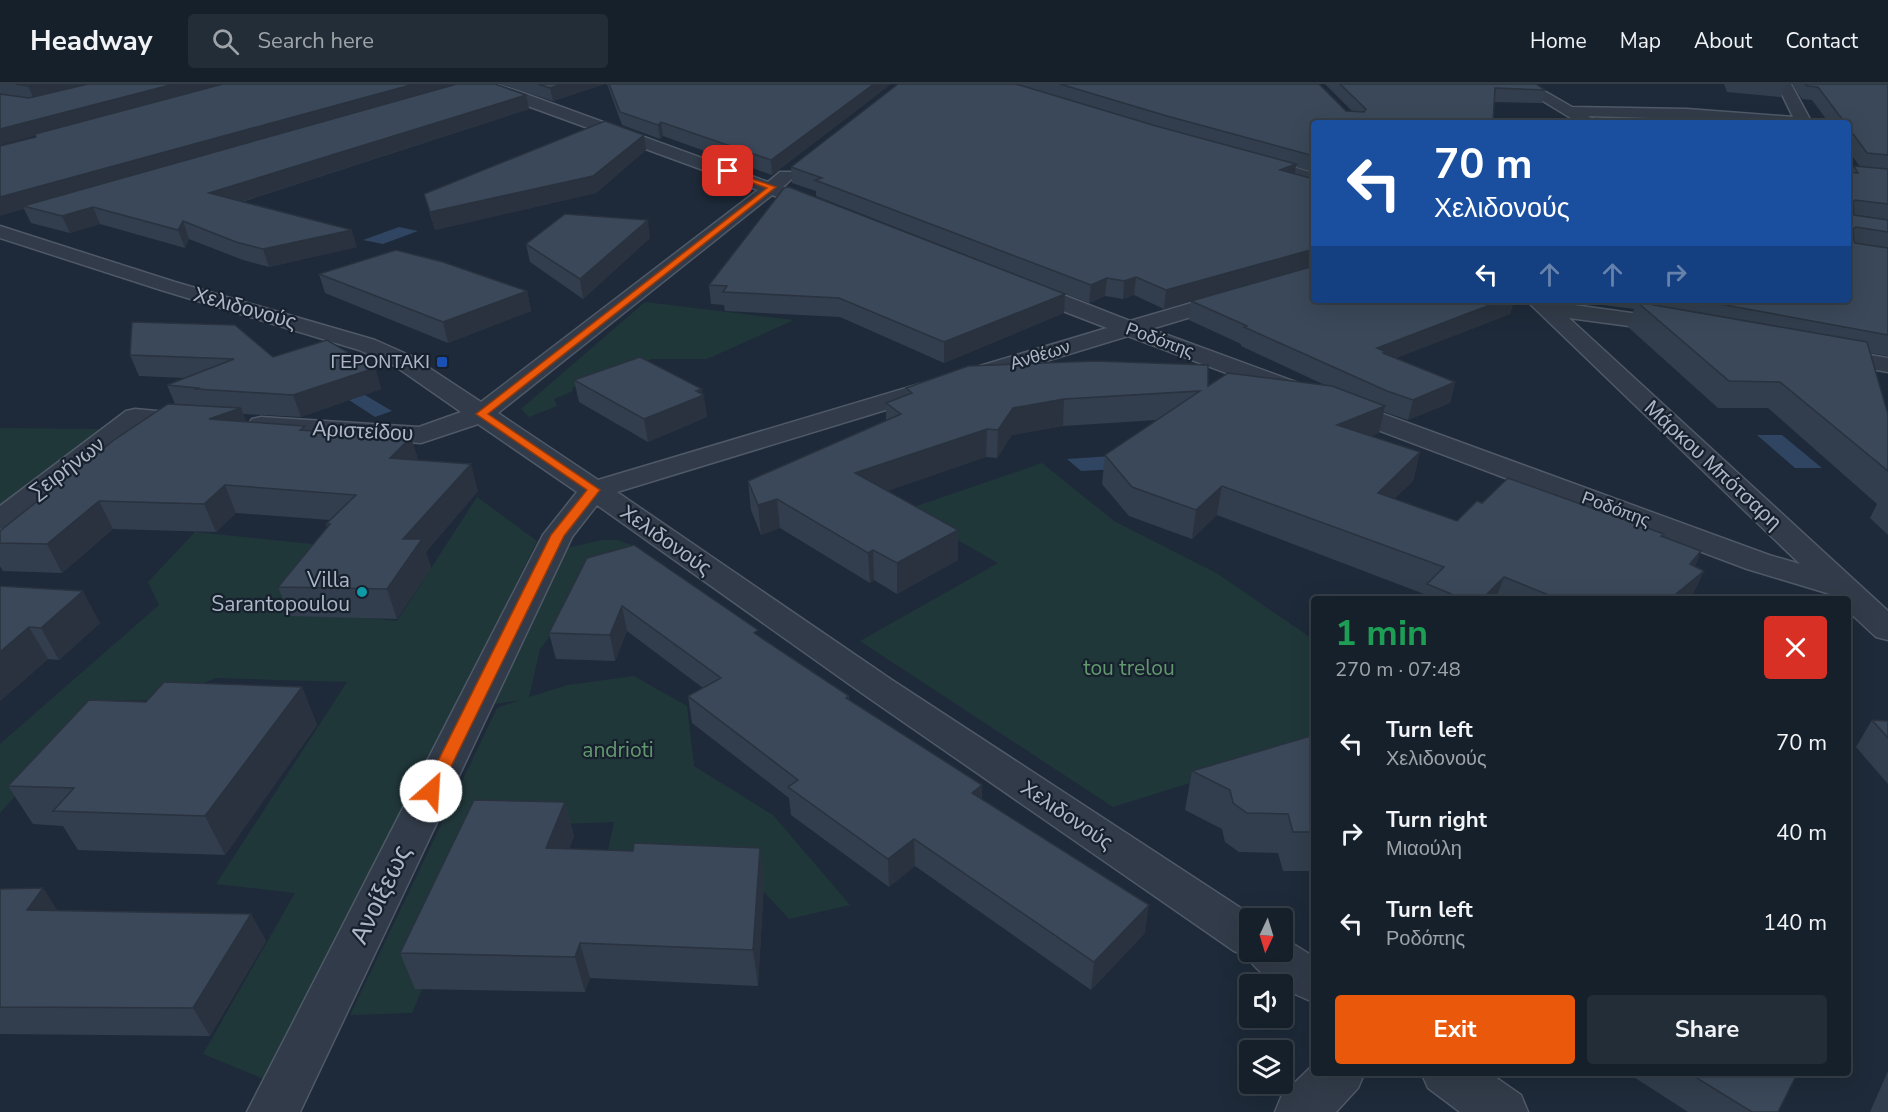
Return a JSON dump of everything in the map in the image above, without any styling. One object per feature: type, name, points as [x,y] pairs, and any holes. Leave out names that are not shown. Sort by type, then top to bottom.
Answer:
[{"type":"street","points":[[1522,84],[1585,120]]},
{"type":"street","points":[[1784,84],[1802,120]]},
{"type":"street","points":[[478,86],[510,93],[772,187],[848,217]]},
{"type":"street","points":[[1569,111],[1687,113],[1777,120]]},
{"type":"street","points":[[1237,156],[1311,177]]},
{"type":"street","name":"Αριστείδου","points":[[135,417],[421,435],[481,414],[800,165]]},
{"type":"street","name":"Χελιδονούς","points":[[5,225],[168,286],[368,345],[404,361],[879,688],[1239,931]]},
{"type":"street","name":"Ανθέων","points":[[594,490],[1311,274]]},
{"type":"street","name":"Ροδόπης","points":[[999,277],[1129,329],[1758,562],[1843,587]]},
{"type":"street","points":[[1541,304],[1694,329]]},
{"type":"street","name":"Μάρκου Μπότσαρη","points":[[1541,304],[1888,630]]},
{"type":"street","points":[[1809,351],[1888,365]]},
{"type":"street","name":"Σειρήνων","points":[[0,520],[135,417]]},
{"type":"street","name":"Ανοίξεως","points":[[273,1112],[558,535],[594,490]]},
{"type":"street","points":[[1284,962],[1311,980]]},
{"type":"street","points":[[1301,1112],[1336,1076]]},
{"type":"street","points":[[1450,1076],[1486,1108]]},
{"type":"green space","points":[[645,302],[794,320],[707,359],[652,359],[572,388],[573,391],[554,399],[557,406],[529,417],[521,409]]},
{"type":"green space","points":[[0,428],[102,429],[0,505]]},
{"type":"green space","name":"tou trelou","points":[[1042,463],[1114,521],[1218,574],[1311,638],[1311,745],[1113,807],[860,641],[998,563],[905,510]]},
{"type":"green space","points":[[477,497],[537,541],[271,1082],[203,1054],[295,893],[216,884],[347,682],[216,678],[161,700],[102,701],[0,813],[0,744],[159,605],[148,582],[195,532],[341,547],[340,582],[283,610],[397,621]]},
{"type":"green space","name":"andrioti","points":[[601,540],[618,540],[637,547],[569,611],[540,649],[529,697],[568,685],[634,676],[687,706],[694,766],[773,815],[850,905],[789,919],[752,879],[602,879],[614,822],[490,827],[412,1013],[350,1015],[497,708],[520,700],[489,705],[567,548]]},
{"type":"water","points":[[399,227],[418,231],[383,244],[363,240]]},
{"type":"water","points":[[365,395],[392,411],[375,417],[349,400]]},
{"type":"water","points":[[1757,435],[1782,435],[1822,468],[1795,468]]},
{"type":"water","points":[[1112,456],[1119,469],[1081,471],[1067,459]]},
{"type":"building","points":[[88,84],[174,84],[0,129],[0,94],[29,98]]},
{"type":"building","points":[[223,84],[414,84],[0,197],[0,146],[36,137],[35,134]]},
{"type":"building","points":[[457,84],[495,84],[526,95],[209,193],[352,230],[263,249],[236,242],[183,221],[178,230],[93,207],[62,216],[23,206]]},
{"type":"building","points":[[538,84],[562,84],[550,88]]},
{"type":"building","points":[[609,84],[874,84],[771,160],[661,122],[658,125],[620,112]]},
{"type":"building","points":[[898,84],[1016,84],[1156,126],[1296,164],[1280,170],[1311,178],[1311,250],[1166,290],[1136,277],[1124,281],[1107,278],[1091,285],[815,180],[822,178],[791,167]]},
{"type":"building","points":[[1060,84],[1319,84],[1346,111],[1364,112],[1366,109],[1340,84],[1536,84],[1545,90],[1495,88],[1493,120],[1311,120],[1311,155]]},
{"type":"building","points":[[1805,84],[1888,84],[1888,155],[1867,153],[1851,131],[1851,120],[1843,120],[1818,87]]},
{"type":"building","points":[[605,121],[644,135],[593,176],[430,212],[424,194]]},
{"type":"building","points":[[1854,166],[1888,169],[1888,204],[1855,200],[1853,202],[1854,215],[1888,220],[1888,232],[1856,227],[1853,229],[1855,243],[1888,248],[1888,335],[1714,303],[1851,303],[1851,172],[1858,173]]},
{"type":"building","points":[[789,187],[1065,294],[944,342],[839,298],[723,292],[727,286],[709,285],[784,188]]},
{"type":"building","points":[[565,214],[648,220],[580,279],[526,244]]},
{"type":"building","points":[[396,250],[443,262],[527,291],[443,322],[319,274]]},
{"type":"building","points":[[1311,267],[1311,303],[1495,303],[1377,348],[1386,352],[1383,353],[1455,382],[1413,400],[1387,391],[1191,301]]},
{"type":"building","points":[[1638,303],[1867,342],[1888,414],[1888,471],[1780,382],[1729,381]]},
{"type":"building","points":[[132,322],[235,325],[273,357],[327,340],[375,368],[293,395],[167,385],[234,359],[130,355]]},
{"type":"building","points":[[640,357],[702,389],[696,391],[704,395],[644,419],[574,380]]},
{"type":"building","points":[[1095,361],[1208,365],[1208,386],[1228,373],[1332,386],[1385,406],[1337,425],[1420,452],[1378,493],[1457,521],[1477,501],[1482,503],[1508,478],[1664,534],[1661,536],[1701,551],[1690,564],[1704,571],[1673,596],[1551,596],[1504,577],[1485,596],[1456,596],[1427,584],[1444,567],[1222,486],[1196,510],[1132,487],[1105,455],[1200,391],[1064,399],[1013,408],[998,430],[987,429],[855,473],[958,530],[897,563],[873,550],[868,553],[777,499],[758,505],[748,481],[901,414],[886,403],[912,393],[906,388],[968,366]]},
{"type":"building","points":[[168,404],[241,408],[209,419],[305,426],[300,430],[411,437],[390,458],[471,464],[403,539],[422,539],[387,589],[278,587],[330,524],[326,524],[356,495],[225,485],[204,504],[99,501],[47,544],[0,543],[0,531],[114,440]]},
{"type":"building","points":[[634,545],[758,630],[754,633],[849,696],[846,698],[982,785],[972,793],[1149,905],[1094,962],[914,839],[888,859],[788,787],[798,780],[688,696],[721,678],[622,606],[610,635],[549,633],[587,558]]},
{"type":"building","points":[[0,586],[83,591],[41,628],[29,627],[0,652]]},
{"type":"building","points":[[164,682],[302,687],[205,816],[53,811],[74,788],[8,786],[89,700],[146,702]]},
{"type":"building","points":[[1872,720],[1888,721],[1888,738]]},
{"type":"building","points":[[1311,736],[1311,832],[1293,832],[1288,814],[1247,813],[1233,803],[1230,790],[1192,771]]},
{"type":"building","points":[[474,800],[565,802],[546,848],[633,851],[634,843],[760,848],[753,950],[580,943],[575,957],[400,953]]},
{"type":"building","points":[[43,888],[27,910],[251,914],[193,1008],[0,1007],[0,889]]},
{"type":"building","points":[[1694,1076],[1796,1076],[1778,1112],[1752,1112]]},
{"type":"place","name":"ΓΕΡΟΝΤΑΚΙ","points":[[442,362]]},
{"type":"place","name":"Villa Sarantopoulou","points":[[362,592]]},
{"type":"route","points":[[431,791],[558,535],[594,490],[481,414],[772,187],[728,171]]}]
